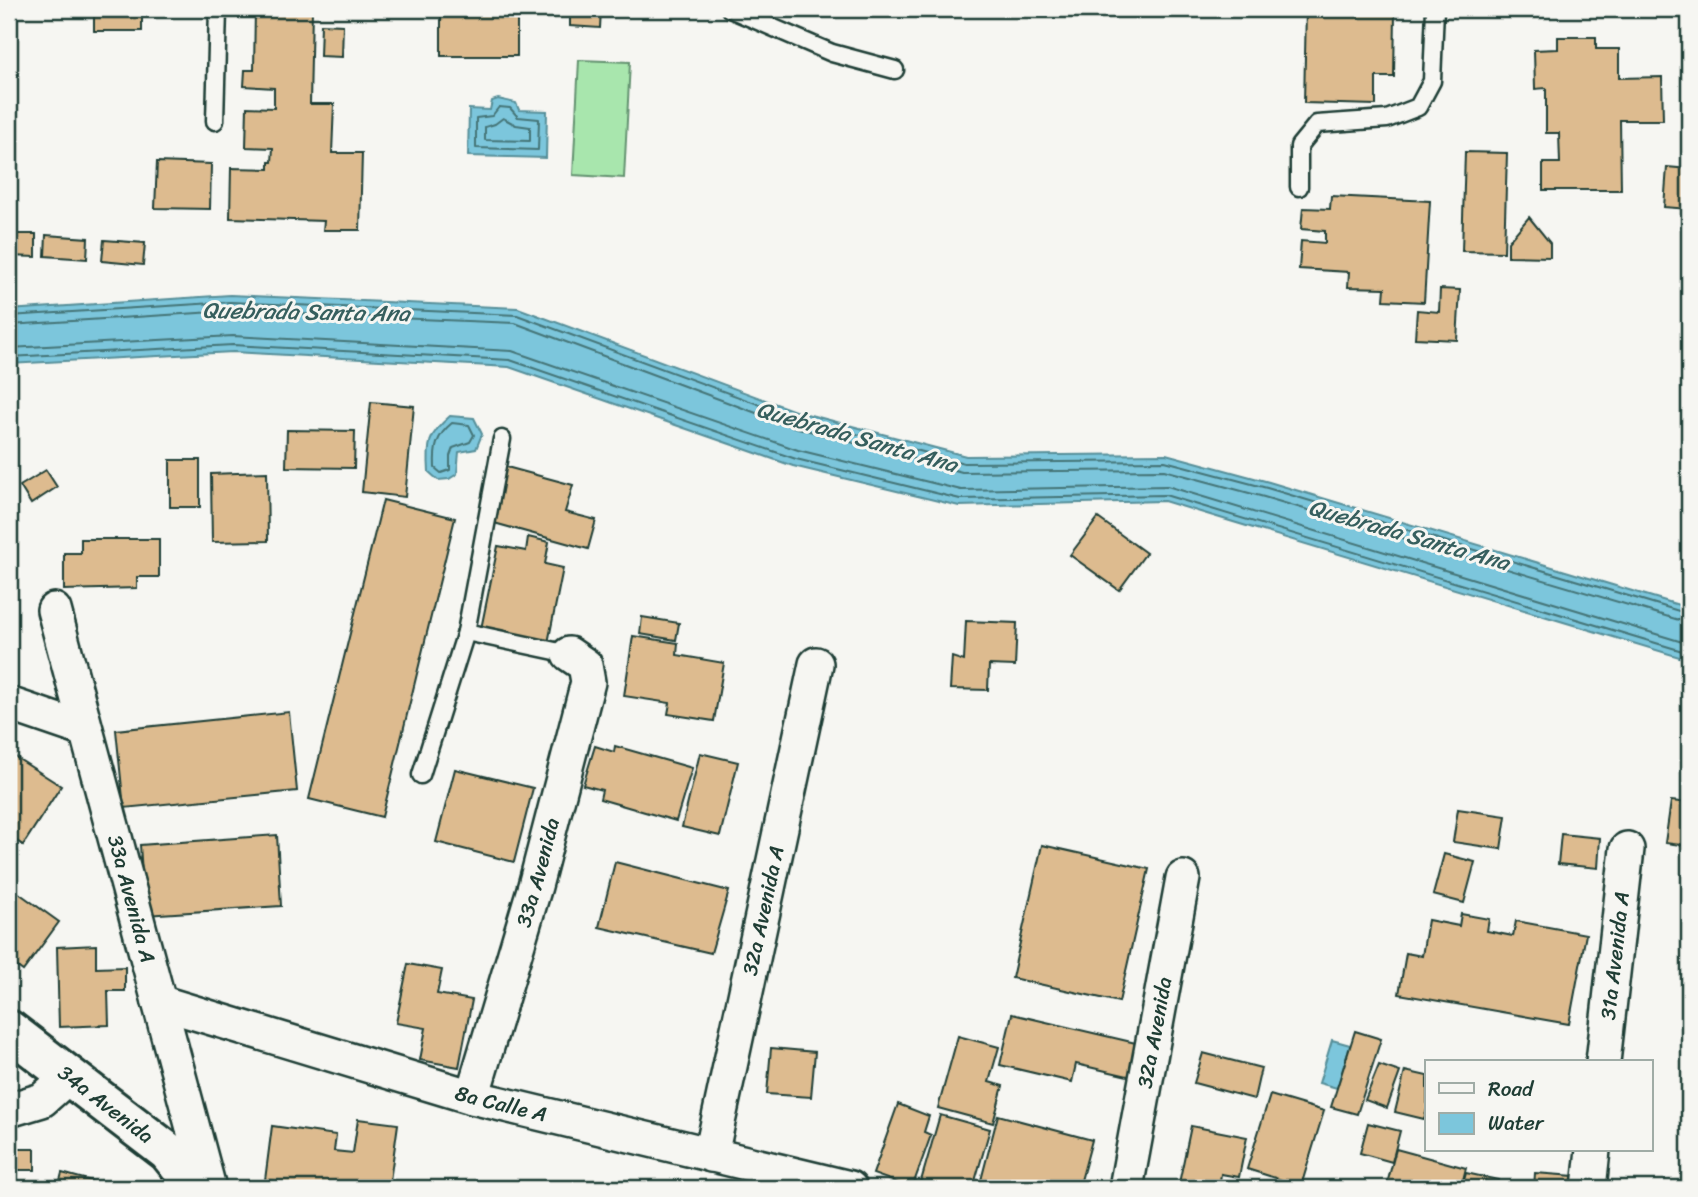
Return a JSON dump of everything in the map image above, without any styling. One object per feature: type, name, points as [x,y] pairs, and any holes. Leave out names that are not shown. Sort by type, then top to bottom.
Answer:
[{"type":"street","name":"33a Avenida A","points":[[54,610],[209,1188]]},
{"type":"street","name":"33a Avenida","points":[[472,1097],[535,886],[588,682],[585,665],[569,654]]},
{"type":"street","name":"32a Avenida A","points":[[711,1155],[816,664]]},
{"type":"street","points":[[9,704],[86,730]]},
{"type":"street","name":"31a Avenida A","points":[[1603,1060],[1627,849]]},
{"type":"street","name":"32a Avenida","points":[[1126,1188],[1183,878]]},
{"type":"street","name":"8a Calle A","points":[[159,1002],[472,1097],[850,1188]]},
{"type":"street","name":"34a Avenida","points":[[9,1030],[168,1152],[197,1188]]},
{"type":"street","points":[[9,1110],[42,1100],[68,1077]]},
{"type":"street","points":[[1589,1188],[1593,1152]]},
{"type":"lane","points":[[215,121],[218,9]]},
{"type":"lane","points":[[730,9],[832,53],[895,70]]},
{"type":"lane","points":[[1299,187],[1299,146],[1317,124],[1387,119],[1418,107],[1432,81],[1435,9]]},
{"type":"lane","points":[[421,775],[466,632],[502,439]]},
{"type":"lane","points":[[466,632],[569,654]]},
{"type":"green space","points":[[579,60],[630,62],[624,178],[573,175]]},
{"type":"water","points":[[498,99],[516,103],[519,110],[547,111],[546,158],[468,156],[469,109],[490,110],[492,101]]},
{"type":"water","name":"Quebrada Santa Ana","points":[[230,295],[518,308],[795,411],[966,456],[1166,454],[1269,482],[1689,608],[1689,660],[1164,501],[959,506],[793,466],[509,367],[233,352],[9,364],[9,310]]},
{"type":"water","points":[[450,416],[474,418],[482,434],[476,449],[459,452],[457,474],[449,479],[438,480],[429,472],[430,441]]},
{"type":"water","points":[[1332,1040],[1350,1045],[1337,1088],[1319,1083]]},
{"type":"building","points":[[94,9],[142,9],[142,31],[94,31]]},
{"type":"building","points":[[255,9],[312,9],[310,104],[334,104],[332,153],[362,153],[360,230],[323,230],[324,221],[230,218],[231,168],[269,169],[269,162],[272,162],[273,148],[246,147],[247,107],[274,108],[274,88],[244,86],[245,70],[254,70]]},
{"type":"building","points":[[441,9],[517,9],[517,56],[441,56]]},
{"type":"building","points":[[570,9],[601,9],[600,28],[570,26]]},
{"type":"building","points":[[1306,9],[1403,9],[1403,13],[1395,13],[1394,77],[1376,77],[1376,105],[1304,103]]},
{"type":"building","points":[[321,24],[343,25],[342,57],[320,56]]},
{"type":"building","points":[[1558,37],[1596,37],[1596,49],[1619,49],[1619,78],[1662,77],[1663,120],[1620,120],[1621,190],[1543,190],[1543,163],[1560,163],[1559,133],[1546,133],[1546,88],[1535,89],[1534,50],[1558,49]]},
{"type":"building","points":[[1465,152],[1507,153],[1504,252],[1462,251]]},
{"type":"building","points":[[157,162],[211,164],[210,209],[155,208]]},
{"type":"building","points":[[1667,167],[1689,169],[1689,209],[1664,207]]},
{"type":"building","points":[[1331,196],[1430,201],[1424,302],[1384,300],[1385,288],[1348,287],[1349,272],[1299,269],[1301,241],[1325,243],[1325,231],[1301,229],[1303,208],[1330,209]]},
{"type":"building","points":[[1529,217],[1550,243],[1550,257],[1508,256],[1508,242]]},
{"type":"building","points":[[9,234],[36,234],[36,257],[9,256]]},
{"type":"building","points":[[46,235],[88,238],[87,259],[45,256]]},
{"type":"building","points":[[104,240],[145,243],[143,265],[102,261]]},
{"type":"building","points":[[1440,289],[1460,290],[1457,340],[1415,338],[1417,310],[1439,312]]},
{"type":"building","points":[[371,402],[414,406],[405,497],[362,492]]},
{"type":"building","points":[[287,430],[355,431],[354,468],[286,467]]},
{"type":"building","points":[[170,460],[200,460],[200,507],[170,507]]},
{"type":"building","points":[[503,466],[573,485],[565,512],[596,520],[588,549],[487,521]]},
{"type":"building","points":[[46,470],[57,487],[31,504],[20,486]]},
{"type":"building","points":[[267,472],[268,541],[212,542],[211,474]]},
{"type":"building","points":[[383,500],[455,518],[382,817],[309,799]]},
{"type":"building","points":[[1098,518],[1146,553],[1119,590],[1070,555]]},
{"type":"building","points":[[528,537],[549,542],[545,564],[563,568],[548,643],[481,629],[498,546],[526,551]]},
{"type":"building","points":[[81,539],[159,539],[159,577],[137,577],[137,588],[64,590],[64,553],[81,553]]},
{"type":"building","points":[[642,617],[679,623],[676,640],[640,634]]},
{"type":"building","points":[[966,621],[1017,623],[1015,666],[989,665],[988,690],[950,689],[952,657],[964,661]]},
{"type":"building","points":[[633,636],[678,643],[677,655],[724,663],[714,721],[668,714],[670,703],[624,696]]},
{"type":"building","points":[[289,712],[297,791],[124,808],[116,730]]},
{"type":"building","points":[[595,746],[614,752],[615,746],[692,768],[676,821],[600,799],[602,790],[583,785]]},
{"type":"building","points":[[9,753],[61,786],[23,845],[9,836]]},
{"type":"building","points":[[700,753],[738,762],[720,836],[682,827]]},
{"type":"building","points":[[455,769],[533,788],[514,862],[436,842]]},
{"type":"building","points":[[1671,801],[1689,803],[1689,846],[1665,843]]},
{"type":"building","points":[[1458,809],[1506,816],[1501,849],[1453,842]]},
{"type":"building","points":[[1561,834],[1600,838],[1598,868],[1558,864]]},
{"type":"building","points":[[277,835],[281,906],[145,915],[140,845]]},
{"type":"building","points":[[1042,845],[1149,869],[1119,1002],[1012,978]]},
{"type":"building","points":[[1444,854],[1475,862],[1464,903],[1433,895]]},
{"type":"building","points":[[615,862],[729,891],[711,953],[599,927]]},
{"type":"building","points":[[9,886],[59,922],[23,971],[9,961]]},
{"type":"building","points":[[1461,914],[1489,919],[1487,931],[1513,936],[1516,921],[1586,934],[1569,1024],[1399,994],[1406,953],[1422,956],[1428,920],[1459,926]]},
{"type":"building","points":[[96,945],[96,968],[125,967],[125,991],[108,991],[109,1025],[59,1027],[57,947]]},
{"type":"building","points":[[408,964],[442,970],[437,994],[472,1000],[459,1067],[420,1060],[426,1028],[396,1023]]},
{"type":"building","points":[[1012,1014],[1140,1044],[1132,1077],[1076,1064],[1072,1082],[1000,1065]]},
{"type":"building","points":[[1355,1031],[1381,1039],[1357,1114],[1331,1107]]},
{"type":"building","points":[[958,1036],[999,1047],[989,1082],[1003,1086],[993,1123],[938,1108]]},
{"type":"building","points":[[771,1048],[815,1052],[811,1097],[767,1094]]},
{"type":"building","points":[[1203,1053],[1261,1068],[1254,1099],[1194,1083]]},
{"type":"building","points":[[1379,1065],[1400,1072],[1387,1108],[1365,1100]]},
{"type":"building","points":[[1405,1071],[1425,1076],[1424,1119],[1395,1112]]},
{"type":"building","points":[[1270,1095],[1324,1111],[1301,1186],[1247,1169]]},
{"type":"building","points":[[898,1104],[929,1116],[924,1132],[931,1135],[912,1188],[873,1174]]},
{"type":"building","points":[[940,1115],[990,1129],[973,1188],[919,1188]]},
{"type":"building","points":[[998,1115],[1092,1140],[1079,1188],[979,1188]]},
{"type":"building","points":[[358,1119],[398,1124],[389,1188],[275,1188],[276,1181],[265,1180],[272,1126],[336,1135],[334,1151],[353,1153]]},
{"type":"building","points":[[1368,1123],[1400,1131],[1392,1162],[1360,1153]]},
{"type":"building","points":[[1191,1126],[1247,1137],[1239,1177],[1221,1174],[1219,1188],[1178,1188]]},
{"type":"building","points":[[9,1149],[35,1149],[35,1170],[9,1170]]},
{"type":"building","points":[[1396,1149],[1466,1168],[1461,1188],[1386,1188]]},
{"type":"building","points":[[62,1173],[95,1182],[94,1188],[58,1188]]},
{"type":"building","points":[[1466,1173],[1498,1180],[1496,1188],[1462,1188]]},
{"type":"building","points":[[1535,1173],[1574,1176],[1573,1188],[1534,1188]]}]
